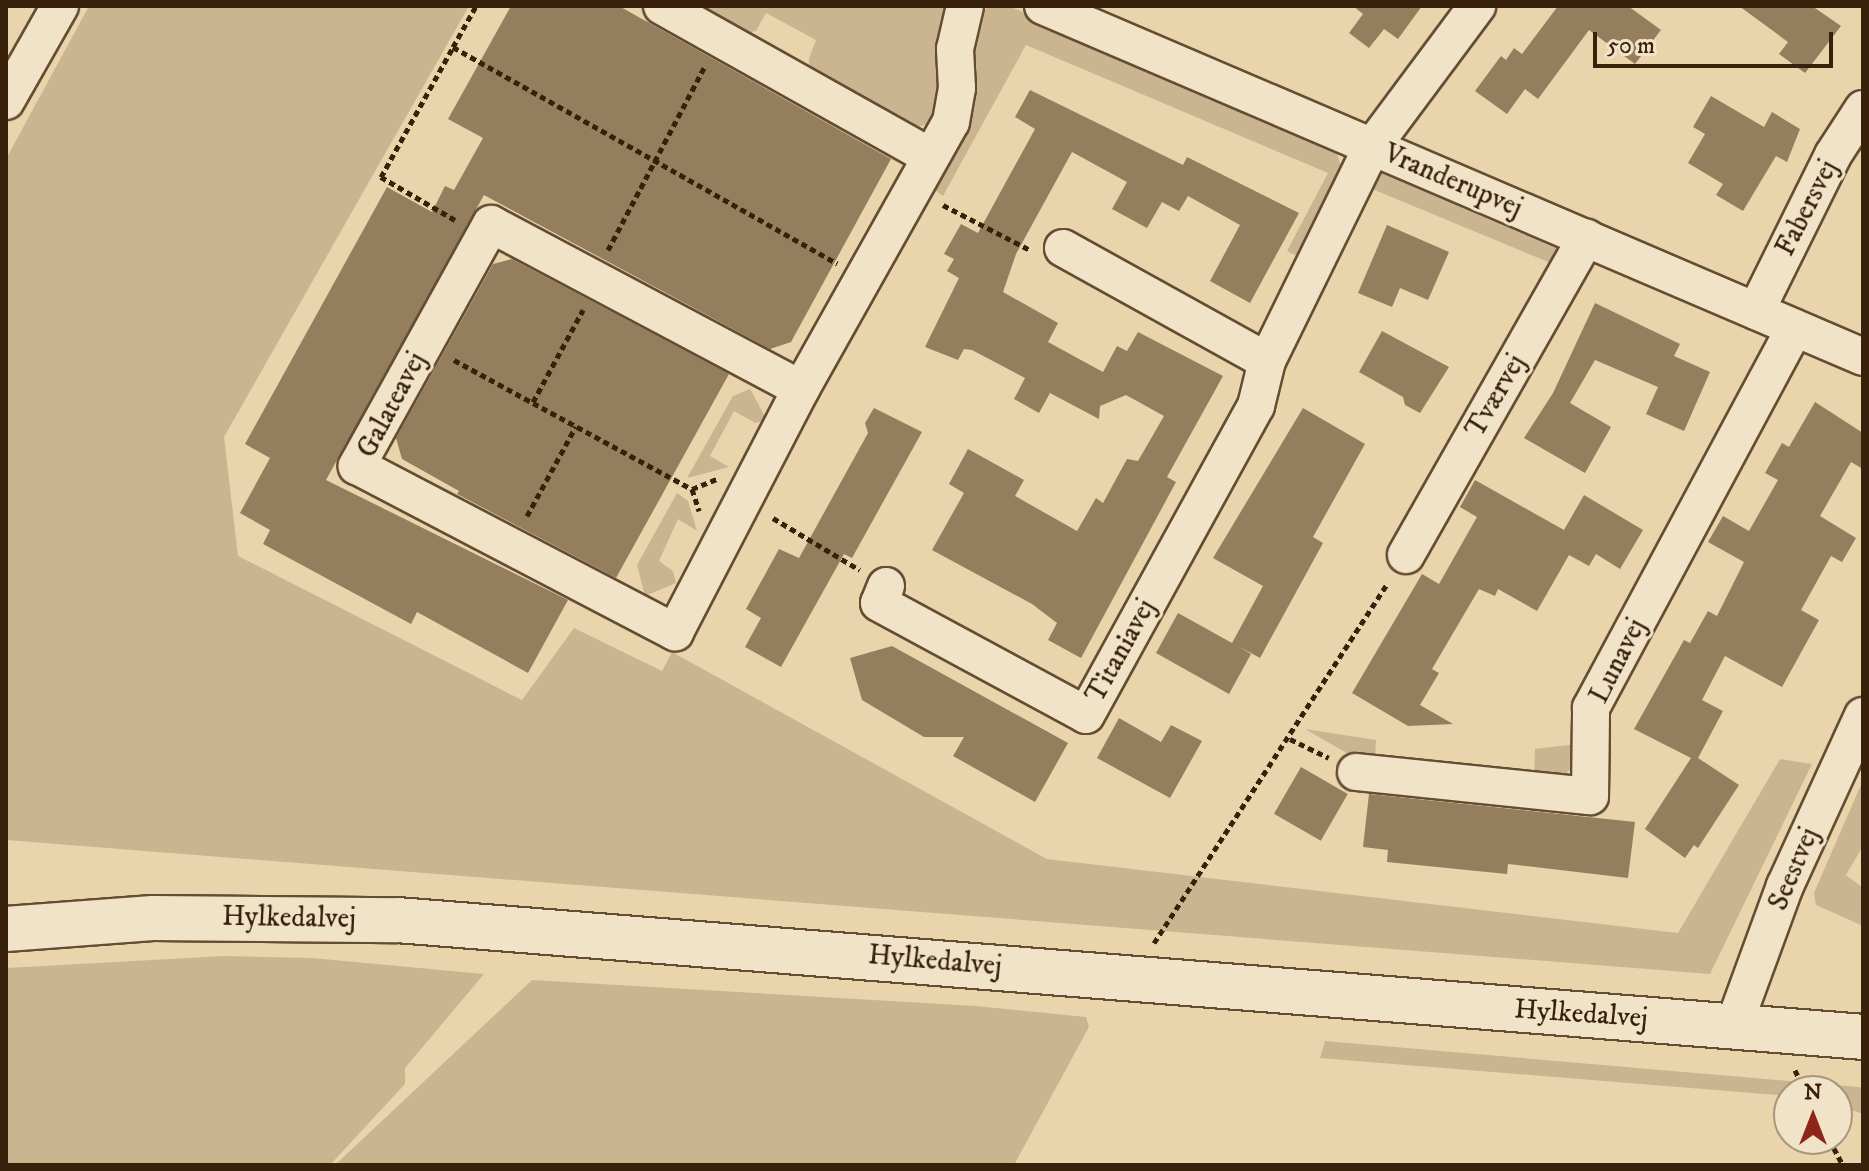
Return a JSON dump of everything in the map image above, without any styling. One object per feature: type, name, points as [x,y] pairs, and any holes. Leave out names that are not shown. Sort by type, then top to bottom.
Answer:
[{"type":"street","points":[[6,101],[60,6]]},
{"type":"street","points":[[662,6],[929,156]]},
{"type":"street","name":"Galateavej","points":[[484,237],[357,466],[675,632],[801,389],[911,188],[951,122],[957,88],[955,49],[965,6]]},
{"type":"street","name":"Titaniavej","points":[[886,586],[879,603],[1086,715],[1256,406],[1267,361],[1372,147],[1477,6]]},
{"type":"street","name":"Vranderupvej","points":[[1059,9],[1863,357]]},
{"type":"street","name":"Fabersvej","points":[[1756,311],[1833,155],[1863,109]]},
{"type":"street","points":[[484,237],[491,224],[801,389]]},
{"type":"street","name":"Tværvej","points":[[1406,555],[1586,238]]},
{"type":"street","points":[[1063,248],[1267,361]]},
{"type":"street","name":"Lunavej","points":[[1356,772],[1590,796],[1591,708],[1795,328]]},
{"type":"street","name":"Seestvej","points":[[1734,1025],[1785,886],[1863,716]]},
{"type":"street","name":"Hylkedalvej","points":[[6,929],[153,918],[314,916],[1131,977],[1863,1037]]},
{"type":"path","points":[[476,6],[381,177],[484,237]]},
{"type":"path","points":[[533,402],[720,39]]},
{"type":"path","points":[[453,47],[862,277]]},
{"type":"path","points":[[911,188],[1034,252],[1063,248]]},
{"type":"path","points":[[425,344],[692,489],[714,559]]},
{"type":"path","points":[[511,547],[576,426]]},
{"type":"path","points":[[745,501],[886,586]]},
{"type":"path","points":[[1131,977],[1290,739],[1406,555]]},
{"type":"path","points":[[1290,739],[1356,772]]},
{"type":"shaded area","points":[[89,6],[469,6],[224,437],[238,556],[522,700],[574,628],[662,671],[672,652],[1047,859],[1678,933],[1780,759],[1812,764],[1710,974],[6,840],[6,159]]},
{"type":"shaded area","points":[[687,6],[953,6],[942,102],[930,123],[908,130],[810,75],[809,59],[816,40],[766,13],[756,31],[740,34]]},
{"type":"shaded area","points":[[989,6],[1009,6],[1334,146],[1344,174],[1297,256],[1287,251],[1328,173],[1026,45],[943,196],[928,185],[977,18]]},
{"type":"shaded area","points":[[1379,172],[1569,254],[1565,269],[1365,186]]},
{"type":"shaded area","points":[[750,389],[767,420],[755,423],[734,411],[710,456],[729,467],[687,478],[733,396]]},
{"type":"shaded area","points":[[677,493],[688,501],[697,531],[678,519],[659,561],[673,571],[676,583],[645,596],[637,565]]},
{"type":"shaded area","points":[[1305,729],[1376,740],[1375,759],[1350,755]]},
{"type":"shaded area","points":[[1577,744],[1574,765],[1560,780],[1534,777],[1535,749]]},
{"type":"shaded area","points":[[1863,780],[1863,846],[1846,875],[1863,888],[1863,926],[1816,905],[1814,893]]},
{"type":"shaded area","points":[[224,956],[312,958],[484,974],[405,1068],[405,1084],[330,1165],[6,1165],[6,968]]},
{"type":"shaded area","points":[[532,980],[976,1006],[1086,1017],[1089,1027],[1014,1165],[335,1165]]},
{"type":"shaded area","points":[[1325,1041],[1773,1080],[1773,1095],[1320,1058]]},
{"type":"shaded area","points":[[1853,1087],[1863,1088],[1863,1114],[1853,1111]]},
{"type":"building","points":[[511,6],[619,6],[891,159],[791,342],[770,349],[484,195],[326,480],[568,600],[528,673],[417,612],[411,624],[263,544],[270,530],[240,513],[270,458],[245,444],[387,187],[432,212],[445,186],[454,190],[483,138],[448,119]]},
{"type":"building","points":[[1353,6],[1422,6],[1398,39],[1384,29],[1369,48],[1349,33],[1363,14]]},
{"type":"building","points":[[1558,6],[1628,6],[1661,30],[1635,64],[1589,30],[1538,99],[1525,89],[1507,114],[1475,91],[1501,56],[1506,60],[1514,48],[1522,54]]},
{"type":"building","points":[[1739,6],[1812,6],[1841,26],[1805,73],[1779,54],[1788,42]]},
{"type":"building","points":[[1030,90],[1183,165],[1187,157],[1299,213],[1250,303],[1210,281],[1240,225],[1188,196],[1179,211],[1162,202],[1147,228],[1112,209],[1127,182],[1072,152],[1016,254],[1003,292],[1058,323],[1048,342],[1103,372],[1117,346],[1127,351],[1138,332],[1223,376],[1167,477],[1176,482],[1081,658],[1048,640],[1057,623],[1032,604],[932,550],[964,493],[949,484],[968,449],[1024,480],[1015,496],[1077,531],[1096,498],[1103,503],[1127,459],[1138,461],[1164,416],[1126,395],[1100,406],[1099,419],[1050,393],[1039,413],[1014,399],[1025,378],[972,350],[964,349],[958,360],[925,347],[959,278],[947,271],[954,259],[944,254],[961,224],[978,233],[1035,129],[1015,117]]},
{"type":"building","points":[[1711,96],[1764,127],[1772,112],[1800,129],[1787,162],[1776,156],[1743,211],[1716,195],[1723,184],[1688,163],[1705,134],[1693,127]]},
{"type":"building","points":[[1387,225],[1449,252],[1428,300],[1400,288],[1392,307],[1358,293]]},
{"type":"building","points":[[512,259],[729,374],[616,578],[457,494],[459,491],[402,459],[396,438],[493,264]]},
{"type":"building","points":[[1595,303],[1680,344],[1674,356],[1710,372],[1684,431],[1646,414],[1658,387],[1595,360],[1570,403],[1611,427],[1585,473],[1524,438],[1553,393]]},
{"type":"building","points":[[1382,331],[1449,367],[1420,413],[1405,405],[1403,397],[1359,372]]},
{"type":"building","points":[[1815,402],[1863,433],[1863,469],[1851,462],[1820,516],[1856,538],[1842,562],[1831,556],[1801,610],[1819,620],[1782,687],[1725,656],[1702,700],[1723,711],[1698,758],[1739,785],[1698,848],[1694,845],[1685,858],[1645,829],[1691,758],[1634,729],[1684,640],[1690,643],[1708,611],[1717,616],[1744,562],[1708,542],[1723,516],[1749,531],[1778,480],[1765,473],[1782,443],[1789,447]]},
{"type":"building","points":[[874,408],[922,432],[852,558],[844,554],[781,667],[745,647],[761,618],[746,609],[779,549],[799,558],[868,433],[865,423]]},
{"type":"building","points":[[1303,408],[1365,444],[1313,537],[1323,543],[1260,658],[1238,646],[1251,654],[1229,694],[1156,653],[1178,613],[1232,643],[1263,586],[1213,558]]},
{"type":"building","points":[[1475,480],[1564,530],[1584,495],[1643,530],[1620,569],[1596,554],[1589,566],[1569,555],[1537,611],[1498,589],[1495,596],[1479,589],[1432,669],[1439,673],[1420,705],[1453,724],[1408,726],[1352,693],[1422,574],[1439,584],[1477,517],[1460,507]]},
{"type":"building","points":[[892,646],[1068,743],[1035,802],[953,756],[964,737],[924,737],[862,700],[850,658]]},
{"type":"building","points":[[1119,718],[1161,742],[1171,725],[1202,741],[1170,798],[1097,758]]},
{"type":"building","points":[[1301,767],[1348,794],[1321,841],[1274,814]]},
{"type":"building","points":[[1369,794],[1635,822],[1628,878],[1508,864],[1507,874],[1387,862],[1388,850],[1363,847]]}]
